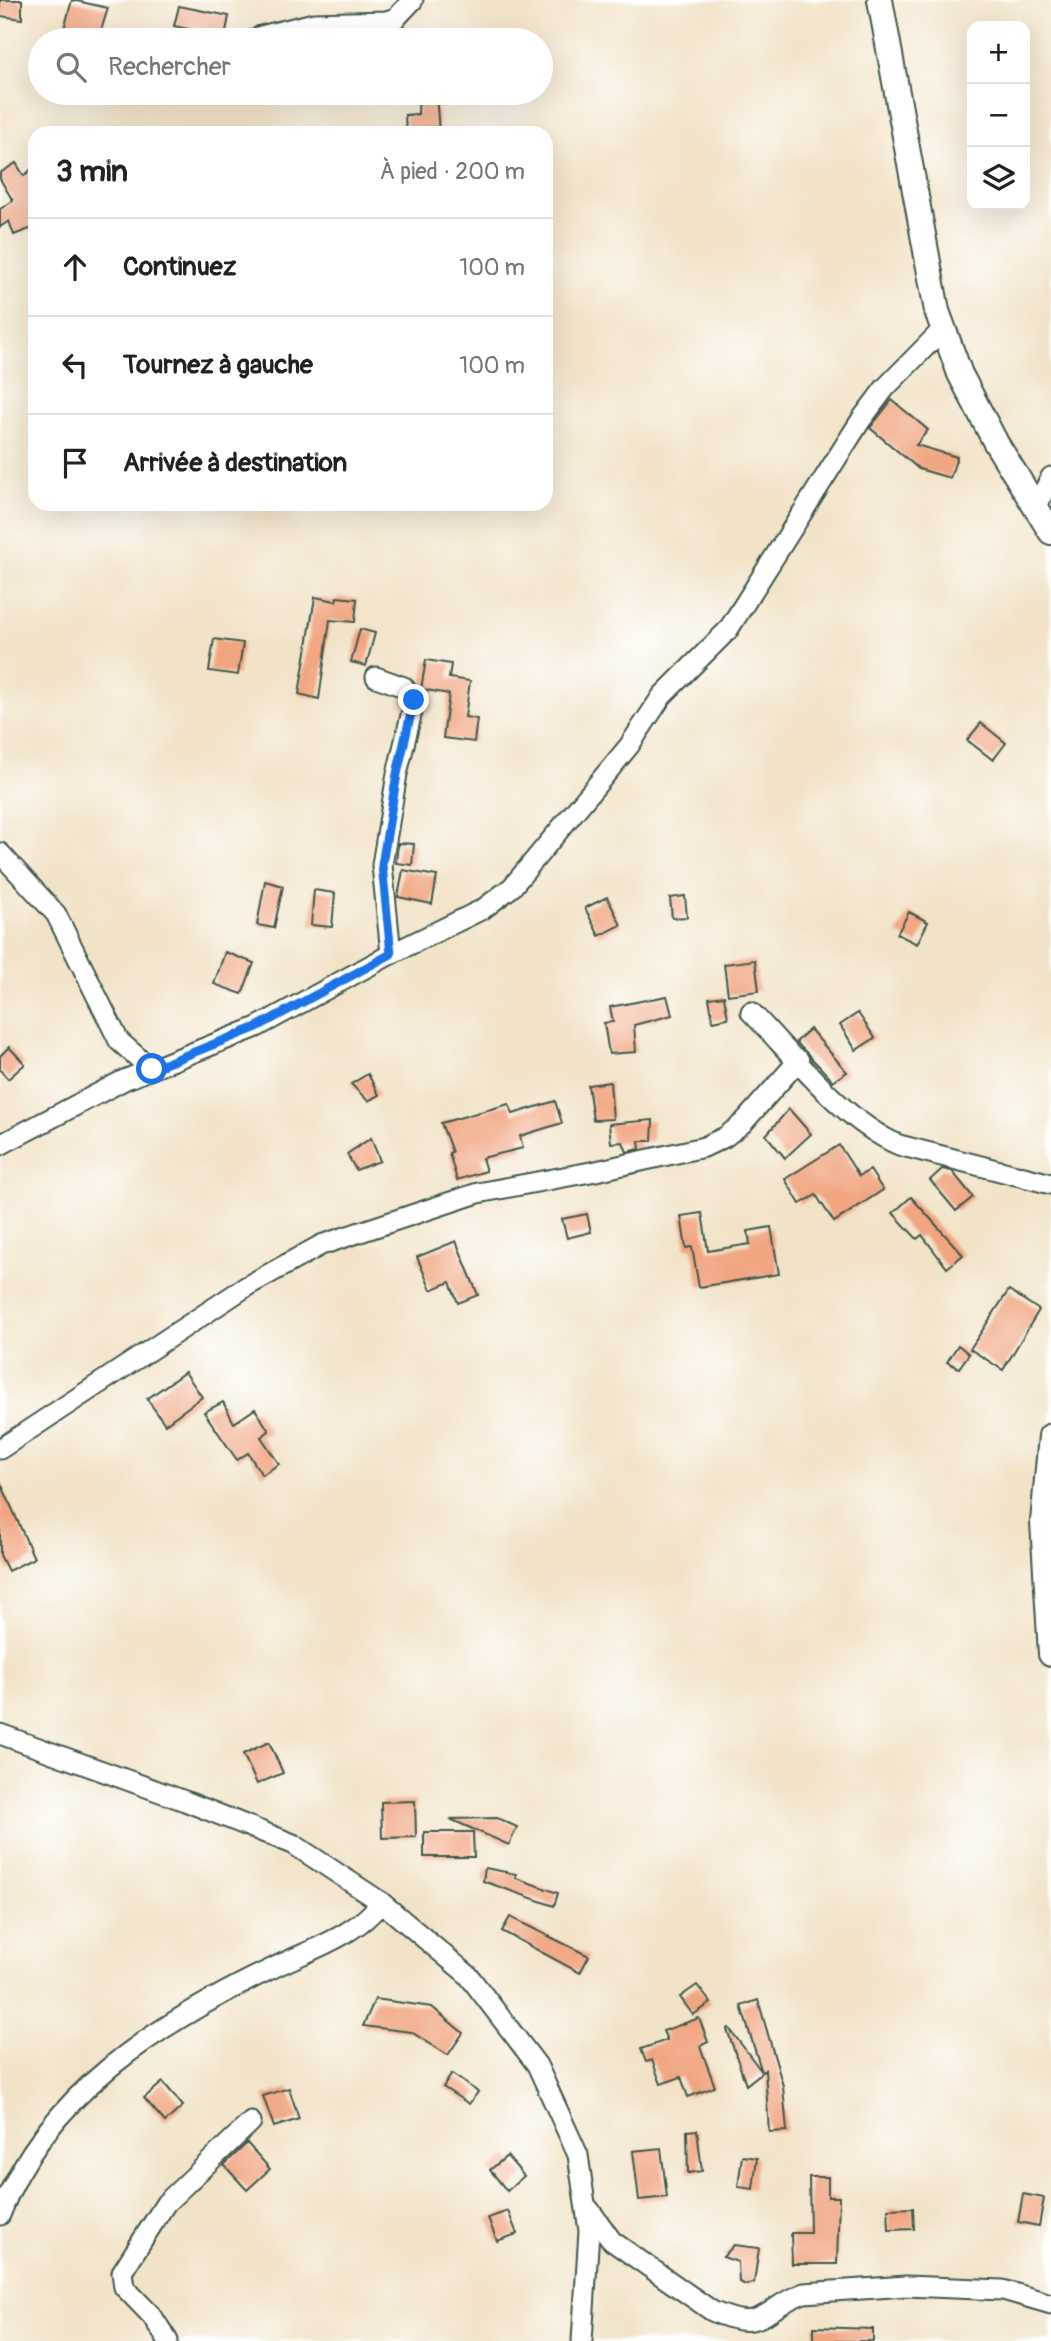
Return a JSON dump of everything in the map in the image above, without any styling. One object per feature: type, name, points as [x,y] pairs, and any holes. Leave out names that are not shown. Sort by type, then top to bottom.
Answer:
[{"type":"street","points":[[294,28],[314,23],[386,21],[396,18],[413,0]]},
{"type":"street","points":[[880,0],[937,311],[960,374],[990,432],[1051,532]]},
{"type":"street","points":[[0,1145],[110,1087],[257,1027],[391,954],[484,909],[512,887],[629,746],[662,696],[727,630],[860,420],[885,388],[943,329]]},
{"type":"street","points":[[1036,508],[1051,477]]},
{"type":"street","points":[[376,677],[404,687],[414,703],[397,774],[382,865],[391,954]]},
{"type":"street","points":[[0,853],[56,914],[118,1041],[152,1069]]},
{"type":"street","points":[[751,1013],[844,1108],[878,1136],[899,1145],[1051,1184]]},
{"type":"street","points":[[110,1087],[118,1066],[118,1041]]},
{"type":"street","points":[[0,1449],[247,1286],[320,1245],[478,1193],[704,1147],[743,1124],[799,1060]]},
{"type":"street","points":[[1051,1436],[1043,1522],[1051,1654]]},
{"type":"street","points":[[0,1734],[185,1801],[293,1844],[381,1902],[468,1975],[537,2065],[578,2155],[587,2205],[588,2244],[582,2341]]},
{"type":"street","points":[[0,2215],[36,2143],[54,2119],[118,2060],[156,2033],[251,1978],[344,1933],[374,1913],[381,1902]]},
{"type":"street","points":[[168,2341],[152,2316],[124,2287],[122,2272],[166,2203],[251,2122]]},
{"type":"street","points":[[587,2205],[612,2241],[712,2311],[730,2319],[765,2318],[792,2297],[804,2293],[906,2286],[1003,2290],[1051,2304]]},
{"type":"building","points":[[0,0],[22,0],[22,19],[0,16]]},
{"type":"building","points":[[72,0],[108,8],[102,28],[64,28]]},
{"type":"building","points":[[179,6],[229,16],[227,28],[174,26]]},
{"type":"building","points":[[418,105],[437,105],[438,126],[406,126],[405,115],[418,114]]},
{"type":"building","points":[[16,163],[24,176],[28,172],[28,230],[14,235],[9,221],[0,227],[0,209],[13,201],[0,179],[0,173]]},
{"type":"building","points":[[892,400],[928,430],[916,445],[957,457],[950,478],[919,469],[870,428]]},
{"type":"building","points":[[315,597],[336,601],[337,597],[357,599],[355,622],[330,620],[319,699],[299,694]]},
{"type":"building","points":[[360,629],[375,633],[366,666],[351,662]]},
{"type":"building","points":[[214,639],[243,643],[238,675],[209,671]]},
{"type":"building","points":[[426,660],[451,664],[449,678],[470,681],[465,717],[477,719],[474,742],[443,738],[449,694],[421,689]]},
{"type":"building","points":[[981,723],[1006,743],[993,760],[967,740]]},
{"type":"building","points":[[398,843],[414,844],[412,865],[396,863]]},
{"type":"building","points":[[403,870],[437,876],[432,904],[398,897]]},
{"type":"building","points":[[265,881],[283,886],[274,928],[257,925]]},
{"type":"building","points":[[314,890],[335,893],[332,927],[311,925]]},
{"type":"building","points":[[685,896],[687,917],[672,918],[670,898]]},
{"type":"building","points":[[607,897],[621,925],[599,936],[585,908]]},
{"type":"building","points":[[909,912],[928,922],[917,944],[897,934]]},
{"type":"building","points":[[225,952],[254,963],[242,994],[214,984]]},
{"type":"building","points":[[755,960],[759,991],[728,995],[724,964]]},
{"type":"building","points":[[667,996],[672,1015],[634,1025],[636,1052],[609,1054],[604,1023],[613,1022],[610,1007]]},
{"type":"building","points":[[724,996],[728,1018],[713,1021],[709,998]]},
{"type":"building","points":[[858,1013],[875,1038],[856,1050],[840,1025]]},
{"type":"building","points":[[810,1029],[847,1072],[833,1081],[796,1042]]},
{"type":"building","points":[[9,1047],[25,1064],[8,1079],[0,1070],[0,1056]]},
{"type":"building","points":[[368,1074],[379,1095],[368,1101],[351,1084]]},
{"type":"building","points":[[610,1082],[613,1119],[593,1120],[588,1085]]},
{"type":"building","points":[[555,1101],[562,1123],[520,1136],[523,1148],[482,1158],[486,1171],[457,1180],[449,1153],[452,1152],[441,1123],[509,1104],[513,1114]]},
{"type":"building","points":[[789,1109],[811,1134],[785,1158],[766,1135]]},
{"type":"building","points":[[653,1120],[652,1141],[639,1141],[640,1149],[627,1152],[623,1142],[611,1143],[609,1124]]},
{"type":"building","points":[[371,1138],[380,1161],[356,1170],[347,1154]]},
{"type":"building","points":[[839,1145],[859,1176],[870,1170],[883,1190],[834,1222],[816,1195],[800,1204],[785,1179]]},
{"type":"building","points":[[942,1169],[952,1171],[973,1197],[956,1211],[930,1180]]},
{"type":"building","points":[[911,1197],[963,1255],[947,1268],[922,1235],[917,1239],[893,1213]]},
{"type":"building","points":[[702,1213],[708,1251],[750,1244],[748,1231],[771,1227],[779,1274],[699,1287],[692,1247],[686,1248],[681,1216]]},
{"type":"building","points":[[587,1214],[591,1232],[567,1238],[562,1219]]},
{"type":"building","points":[[456,1241],[478,1295],[458,1303],[450,1282],[431,1290],[417,1257]]},
{"type":"building","points":[[1009,1290],[1039,1310],[1003,1370],[970,1349]]},
{"type":"building","points":[[958,1345],[969,1354],[959,1368],[947,1362]]},
{"type":"building","points":[[185,1372],[202,1397],[165,1424],[147,1399]]},
{"type":"building","points":[[223,1402],[234,1423],[255,1409],[269,1431],[261,1437],[279,1464],[262,1475],[248,1453],[237,1460],[204,1412]]},
{"type":"building","points":[[0,1481],[34,1558],[8,1571],[0,1555]]},
{"type":"building","points":[[269,1742],[283,1773],[257,1784],[243,1754]]},
{"type":"building","points":[[415,1801],[416,1837],[382,1838],[381,1802]]},
{"type":"building","points":[[497,1818],[517,1827],[509,1845],[450,1819]]},
{"type":"building","points":[[424,1832],[473,1832],[474,1857],[424,1857]]},
{"type":"building","points":[[485,1868],[516,1874],[516,1878],[558,1893],[554,1906],[483,1881]]},
{"type":"building","points":[[510,1917],[589,1956],[580,1973],[502,1931]]},
{"type":"building","points":[[697,1985],[711,2003],[693,2015],[680,1997]]},
{"type":"building","points":[[375,1999],[432,2007],[463,2033],[448,2055],[411,2032],[363,2026]]},
{"type":"building","points":[[758,2000],[783,2086],[787,2131],[769,2132],[765,2070],[746,2085],[727,2029],[729,2028],[762,2072],[741,2006]]},
{"type":"building","points":[[699,2018],[708,2042],[700,2046],[715,2087],[688,2097],[681,2077],[661,2084],[652,2060],[646,2062],[641,2049],[667,2040],[663,2031]]},
{"type":"building","points":[[452,2074],[478,2092],[469,2104],[443,2087]]},
{"type":"building","points":[[163,2082],[183,2106],[165,2122],[144,2098]]},
{"type":"building","points":[[289,2088],[299,2119],[274,2127],[263,2096]]},
{"type":"building","points":[[697,2130],[702,2171],[688,2173],[687,2131]]},
{"type":"building","points":[[247,2143],[270,2169],[247,2190],[224,2165]]},
{"type":"building","points":[[661,2148],[667,2197],[639,2200],[633,2151]]},
{"type":"building","points":[[507,2156],[524,2176],[507,2191],[490,2170]]},
{"type":"building","points":[[742,2156],[757,2158],[753,2189],[738,2187]]},
{"type":"building","points":[[809,2177],[828,2177],[828,2197],[839,2197],[837,2264],[792,2264],[791,2233],[810,2233]]},
{"type":"building","points":[[1023,2194],[1044,2198],[1039,2226],[1018,2222]]},
{"type":"building","points":[[913,2208],[914,2229],[889,2230],[888,2209]]},
{"type":"building","points":[[508,2211],[517,2234],[497,2241],[488,2218]]},
{"type":"building","points":[[734,2245],[759,2248],[754,2283],[746,2285],[739,2282],[738,2262],[723,2257]]},
{"type":"building","points":[[814,2327],[873,2329],[873,2341],[814,2341]]},
{"type":"route","points":[[152,1069],[257,1027],[391,954],[382,865],[397,774],[414,700]]}]
